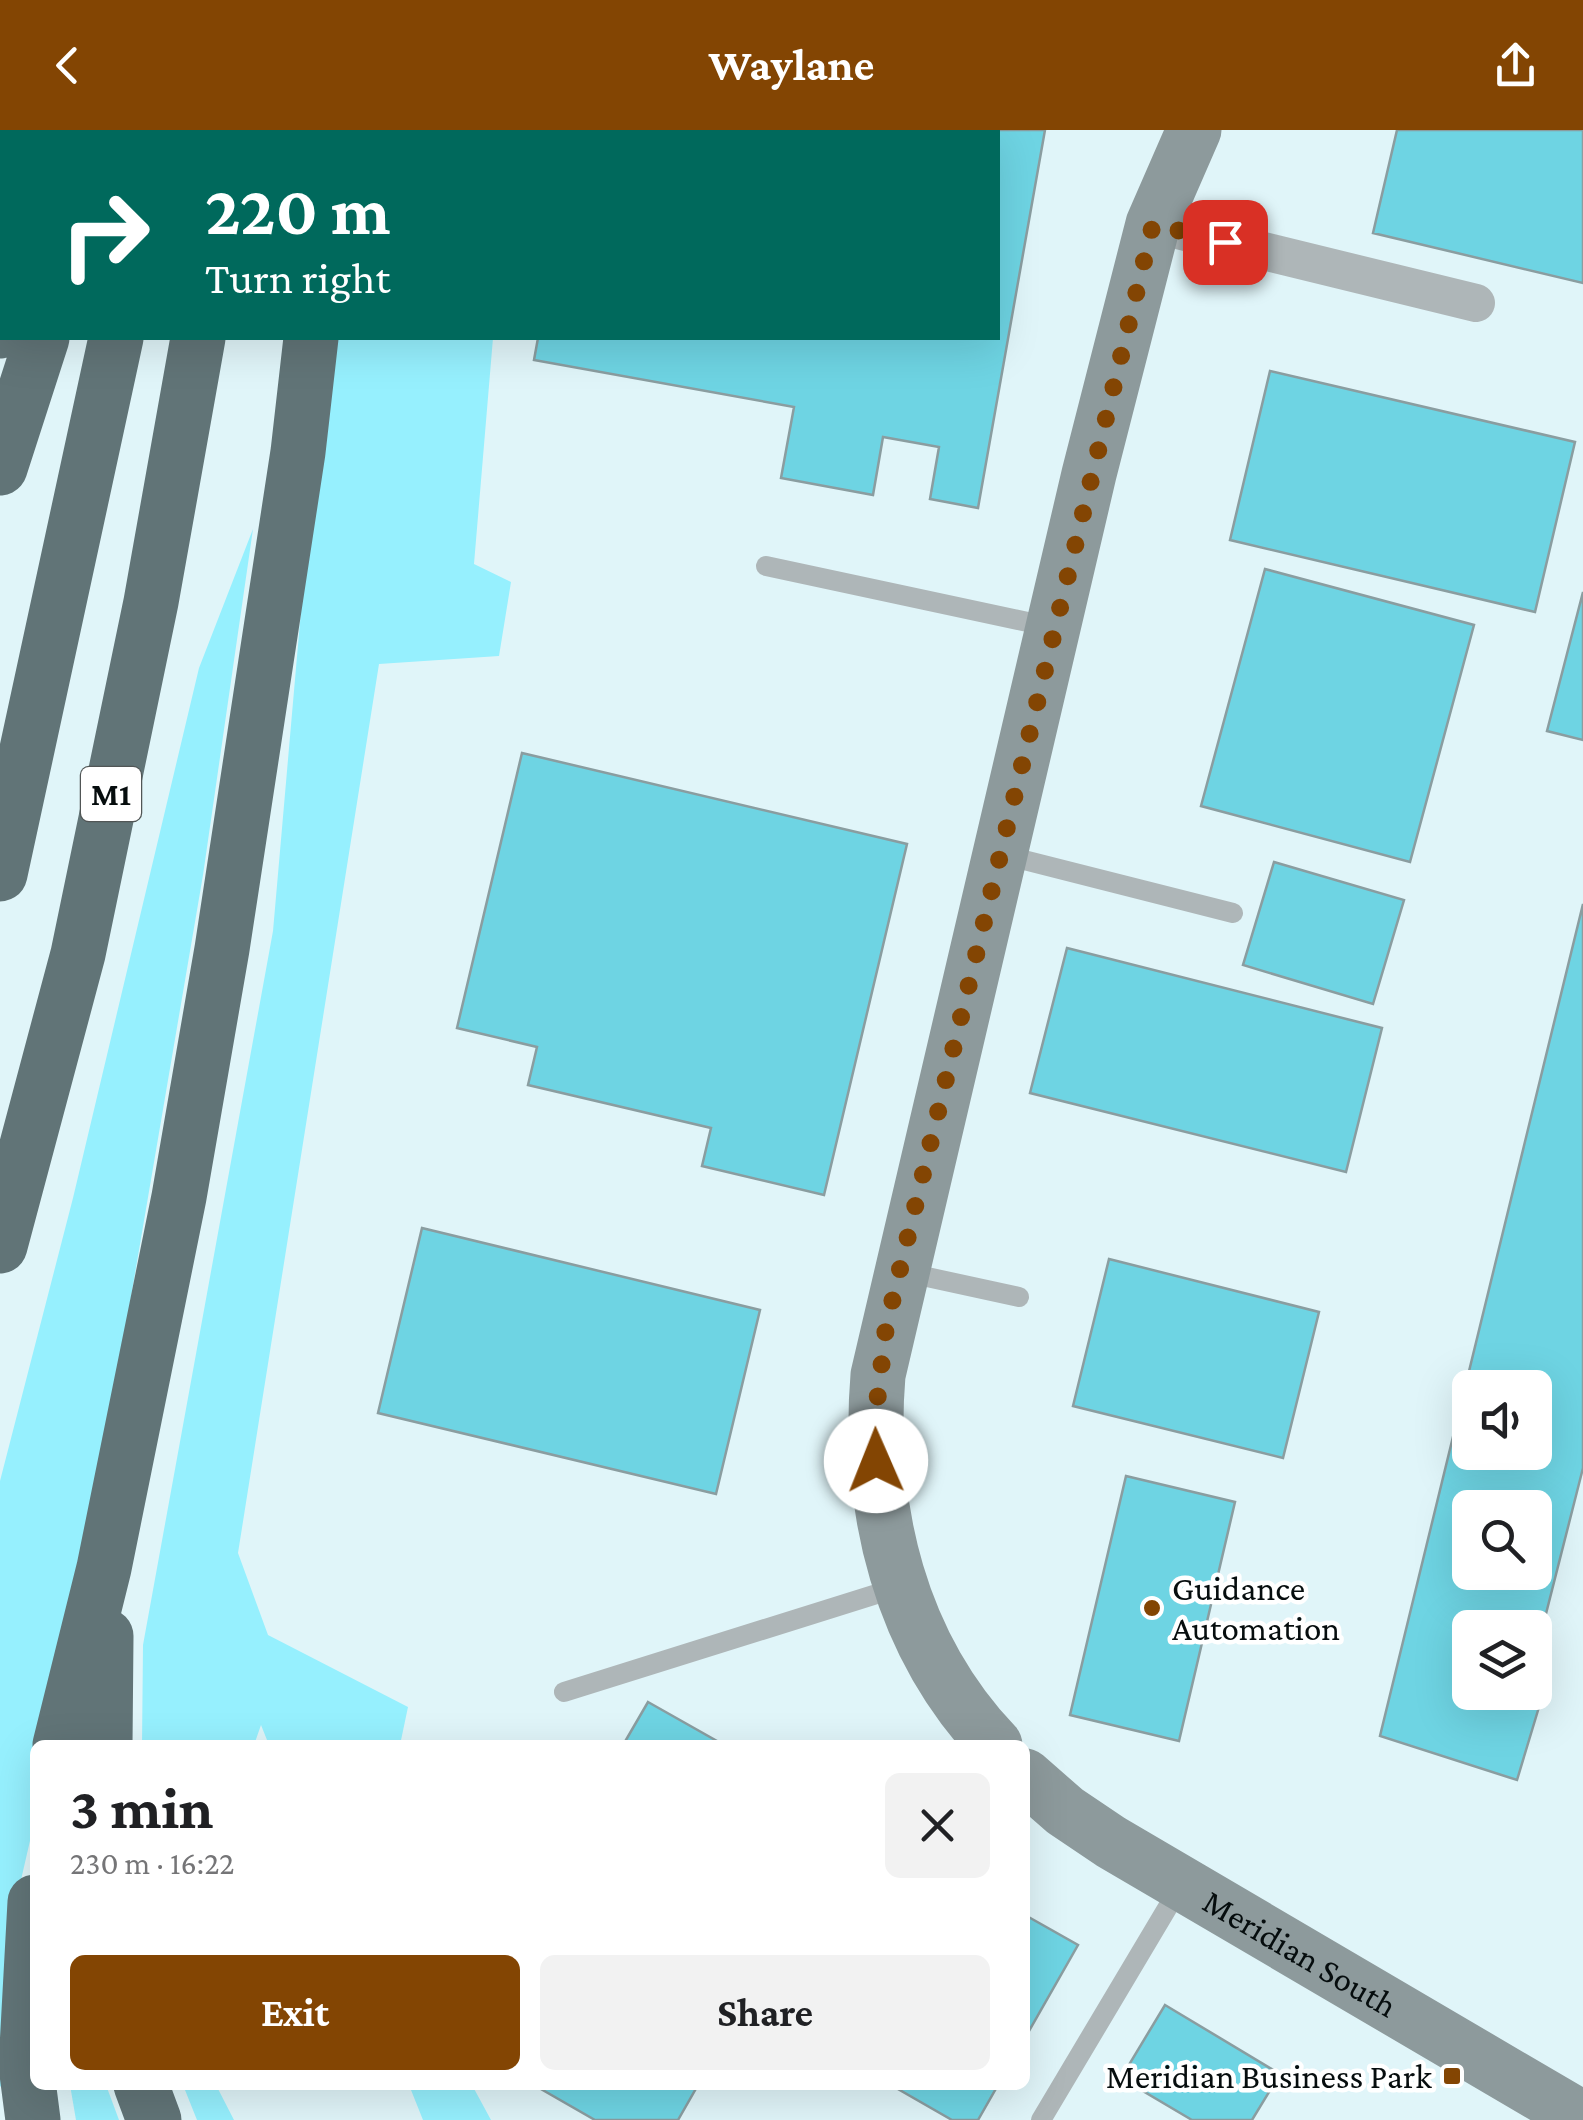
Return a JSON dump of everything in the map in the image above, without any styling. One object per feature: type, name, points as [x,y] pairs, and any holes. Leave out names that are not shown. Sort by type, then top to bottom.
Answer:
[{"type":"highway","points":[[0,468],[41,340]]},
{"type":"highway","points":[[0,874],[116,340]]},
{"type":"highway","name":"M1","points":[[0,1246],[78,954],[151,602],[198,340]]},
{"type":"highway","points":[[270,622],[274,446],[282,340]]},
{"type":"highway","points":[[61,1740],[104,1568],[186,1159],[311,340]]},
{"type":"highway","points":[[104,1568],[105,1740]]},
{"type":"highway","points":[[30,1993],[26,2066],[33,2120]]},
{"type":"highway","points":[[143,2090],[154,2120]]},
{"type":"street","points":[[992,1740],[928,1648],[899,1587],[883,1521],[874,1428],[884,1342],[998,854],[1153,224],[1194,130]]},
{"type":"street","points":[[1153,224],[1476,303]]},
{"type":"street","name":"Meridian South","points":[[1030,1780],[1064,1811],[1382,2005],[1464,2045],[1583,2119]]},
{"type":"lane","points":[[766,566],[1053,628]]},
{"type":"lane","points":[[998,854],[1233,913]]},
{"type":"lane","points":[[900,1271],[1019,1297]]},
{"type":"lane","points":[[564,1692],[899,1587]]},
{"type":"lane","points":[[1041,2120],[1182,1883]]},
{"type":"shaded area","points":[[337,340],[493,340],[474,564],[511,582],[499,656],[379,664],[238,1553],[268,1635],[408,1707],[401,1740],[267,1740],[261,1725],[256,1740],[142,1740],[143,1645],[273,931],[310,508]]},
{"type":"shaded area","points":[[253,529],[203,875],[89,1543],[36,1740],[30,1740],[30,1841],[15,1906],[7,2092],[0,2086],[0,1481],[73,1198],[199,668]]},
{"type":"shaded area","points":[[71,2090],[108,2090],[119,2120],[76,2120]]},
{"type":"shaded area","points":[[185,2090],[219,2090],[234,2120],[197,2120]]},
{"type":"shaded area","points":[[411,2090],[475,2090],[491,2120],[423,2120]]},
{"type":"building","points":[[1000,130],[1045,130],[978,508],[930,499],[939,447],[883,437],[873,495],[781,478],[794,407],[534,360],[538,340],[1000,340]]},
{"type":"building","points":[[1397,130],[1583,130],[1583,283],[1373,233]]},
{"type":"building","points":[[1270,371],[1575,442],[1535,612],[1230,540]]},
{"type":"building","points":[[1265,569],[1474,625],[1410,862],[1201,806]]},
{"type":"building","points":[[1583,592],[1583,740],[1547,731]]},
{"type":"building","points":[[522,753],[907,844],[824,1195],[702,1166],[711,1128],[528,1085],[537,1047],[457,1028]]},
{"type":"building","points":[[1274,862],[1404,900],[1373,1004],[1243,965]]},
{"type":"building","points":[[1583,904],[1583,1468],[1547,1610],[1452,1610],[1452,1710],[1538,1710],[1517,1780],[1380,1736],[1452,1441],[1452,1470],[1552,1470],[1552,1370],[1469,1370]]},
{"type":"building","points":[[1067,948],[1382,1028],[1346,1172],[1030,1093]]},
{"type":"building","points":[[422,1228],[760,1310],[716,1494],[378,1413]]},
{"type":"building","points":[[1109,1259],[1319,1312],[1283,1458],[1073,1406]]},
{"type":"building","name":"Guidance Automation","points":[[1126,1476],[1235,1502],[1179,1741],[1070,1715]]},
{"type":"building","points":[[648,1702],[715,1740],[626,1740]]},
{"type":"building","points":[[1030,1918],[1078,1945],[1030,2029]]},
{"type":"building","points":[[1165,2005],[1280,2074],[1252,2120],[1192,2120],[1121,2078]]},
{"type":"building","points":[[543,2090],[695,2090],[678,2120],[595,2120]]},
{"type":"building","points":[[900,2090],[995,2090],[978,2120],[952,2120]]},
{"type":"place","name":"Guidance Automation","points":[[1152,1608]]},
{"type":"place","name":"Meridian Business Park","points":[[1452,2076]]},
{"type":"route","points":[[876,1461],[878,1374],[886,1327],[1153,224],[1225,242]]}]
